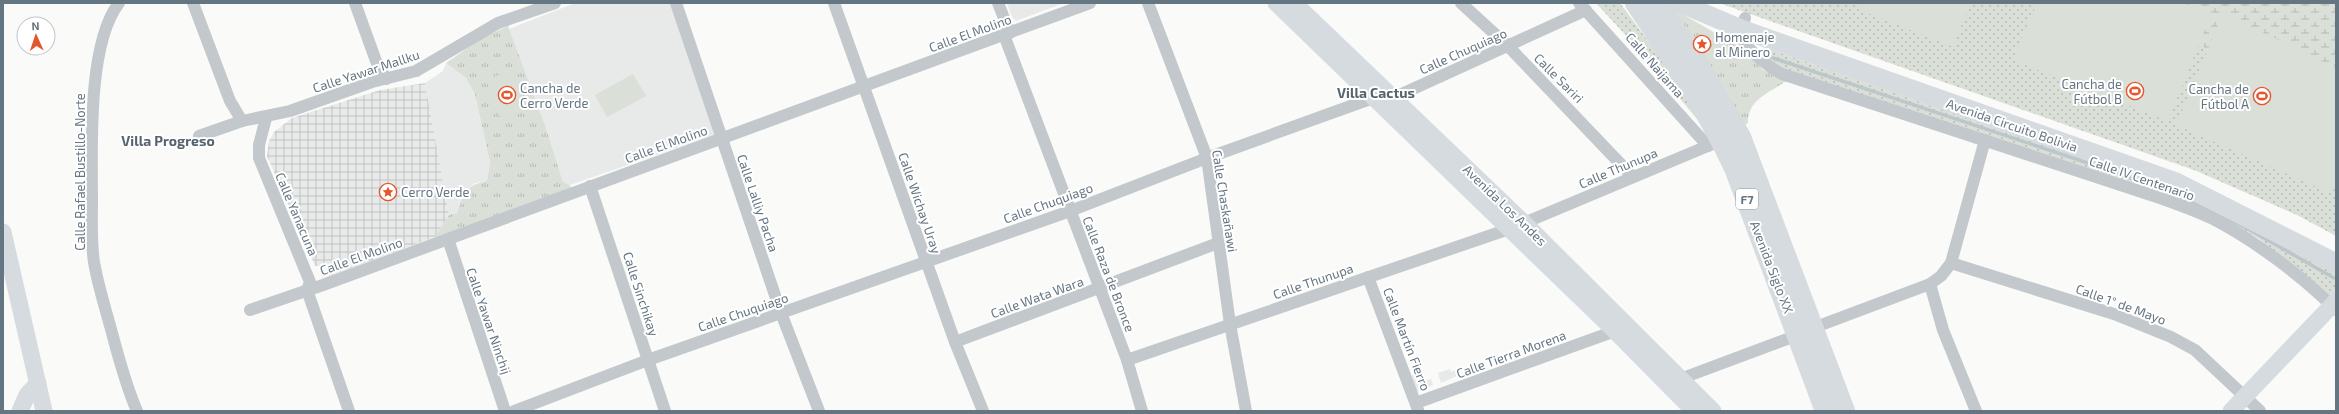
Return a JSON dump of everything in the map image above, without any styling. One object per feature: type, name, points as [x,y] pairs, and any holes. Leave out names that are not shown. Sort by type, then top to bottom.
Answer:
[{"type":"highway","name":"Avenida Siglo XX","points":[[1636,3],[1715,143],[1735,168],[1806,332],[1844,411]]},
{"type":"highway","name":"Avenida Siglo XX","points":[[1656,3],[1694,58],[1740,137],[1806,332],[1826,411]]},
{"type":"main road","name":"Avenida Circuito Bolivia","points":[[1680,3],[2171,168],[2228,194],[2336,250]]},
{"type":"main road","name":"Avenida Circuito Bolivia","points":[[1706,3],[1743,23],[2176,182],[2336,263]]},
{"type":"street","name":"Calle Rafael Bustillo-Norte","points":[[119,3],[104,35],[96,75],[92,164],[93,242],[94,262],[103,301],[118,354],[137,411]]},
{"type":"street","points":[[193,3],[230,101],[242,121]]},
{"type":"street","points":[[355,3],[376,60],[386,79]]},
{"type":"street","name":"Calle Yawar Mallku","points":[[199,136],[242,121],[266,118],[372,82],[426,66],[525,8],[555,3]]},
{"type":"street","name":"Calle Lalliy Pacha","points":[[676,3],[781,314],[819,411]]},
{"type":"street","name":"Calle Wichay Uray","points":[[834,3],[955,342],[983,411]]},
{"type":"street","name":"Calle Raza de Bronce","points":[[998,3],[1007,34],[1070,211],[1127,360],[1142,411]]},
{"type":"street","name":"Calle El Molino","points":[[250,310],[448,240],[590,186],[722,139],[1090,3]]},
{"type":"street","name":"Calle Chaskañawi","points":[[1148,3],[1207,158],[1230,324],[1246,411]]},
{"type":"street","name":"Avenida Los Andes","points":[[1276,3],[1373,98],[1517,226],[1680,378],[1713,411]]},
{"type":"street","name":"Avenida Los Andes","points":[[1294,3],[1393,98],[1517,226],[1615,331],[1694,411]]},
{"type":"street","name":"Calle Sariri","points":[[1461,3],[1508,46],[1633,177]]},
{"type":"street","name":"Calle Chuquiago","points":[[514,411],[648,360],[1070,211],[1207,158],[1373,98],[1393,98],[1508,46],[1583,6]]},
{"type":"street","name":"Calle Naijama","points":[[1583,6],[1715,143]]},
{"type":"street","name":"Calle IV Centenario","points":[[1743,23],[1740,36],[1744,43],[1772,69],[1782,74],[2160,198],[2209,218],[2239,234],[2279,262],[2334,306]]},
{"type":"street","name":"Calle Yanacuna","points":[[266,118],[259,145],[259,158],[310,282],[307,290],[349,411]]},
{"type":"street","points":[[1680,378],[1806,332],[1930,284],[1941,276],[1951,263],[1984,140]]},
{"type":"street","name":"Calle Thunupa","points":[[1127,360],[1517,226],[1715,143]]},
{"type":"street","name":"Calle Sinchikay","points":[[590,186],[665,411]]},
{"type":"street","points":[[3,232],[44,411]]},
{"type":"street","name":"Calle Yawar Ninchij","points":[[448,240],[505,411]]},
{"type":"street","name":"Calle Wata Wara","points":[[955,342],[1100,289],[1218,243]]},
{"type":"street","name":"Calle 1° de Mayo","points":[[1951,263],[2114,314],[2171,337],[2195,350],[2260,411]]},
{"type":"street","name":"Calle Martín Fierro","points":[[1368,277],[1417,407]]},
{"type":"street","points":[[1930,284],[1943,330],[1976,411]]},
{"type":"street","points":[[2231,411],[2334,306]]},
{"type":"street","name":"Calle Tierra Morena","points":[[1417,407],[1615,331]]},
{"type":"street","points":[[20,411],[27,395],[38,383]]},
{"type":"shaded area","points":[[575,3],[674,3],[717,131],[714,135],[570,185],[563,182],[545,125],[509,29]]},
{"type":"shaded area","points":[[1007,3],[1064,3],[1016,21],[1012,17]]},
{"type":"shaded area","points":[[446,63],[466,78],[475,96],[490,162],[487,181],[475,183],[465,191],[457,213],[449,215],[425,83],[443,71]]},
{"type":"shaded area","points":[[425,83],[449,215],[435,237],[329,276],[329,268],[315,266],[267,156],[269,141],[274,132],[292,118],[380,90]]},
{"type":"shaded area","points":[[1450,369],[1451,372],[1457,369],[1459,375],[1441,383],[1438,373]]},
{"type":"shaded area","points":[[1414,375],[1419,383],[1431,379],[1433,385],[1421,391],[1416,391],[1410,376]]},
{"type":"green space","points":[[1596,3],[1620,3],[1660,57],[1702,125],[1634,44]]},
{"type":"green space","points":[[1719,3],[2336,3],[2336,236],[2297,215],[2194,170]]},
{"type":"green space","points":[[1859,3],[1971,3],[1953,47],[1857,9]]},
{"type":"green space","name":"Cancha de Fútbol B","points":[[2037,3],[2182,3],[2212,13],[2168,121],[2012,60]]},
{"type":"green space","points":[[2150,3],[2336,3],[2336,123],[2212,59],[2186,20]]},
{"type":"green space","points":[[1670,7],[1745,50],[1763,70],[1788,80],[1761,97],[1756,102],[1751,108],[1748,123],[1741,127]]},
{"type":"green space","name":"Cancha de Fútbol A","points":[[2223,13],[2336,68],[2336,183],[2332,194],[2176,125]]},
{"type":"green space","points":[[508,26],[545,125],[563,182],[570,185],[571,188],[435,241],[435,237],[449,215],[457,213],[466,191],[474,185],[487,181],[490,162],[475,95],[466,78],[446,63],[482,38]]},
{"type":"green space","points":[[1764,47],[2197,199],[2336,271],[2336,292],[2330,299],[2259,239],[2234,225],[1785,70],[1760,51]]},
{"type":"green space","name":"Cancha de Cerro Verde","points":[[513,70],[527,111],[501,120],[487,79]]},
{"type":"green space","points":[[633,74],[646,96],[607,117],[595,95]]},
{"type":"waterway","points":[[1773,58],[2115,172],[2191,201],[2252,231],[2334,278]]},
{"type":"place","name":"Homenaje al Minero","points":[[1702,44]]},
{"type":"place","name":"Cancha de Fútbol B","points":[[2135,91]]},
{"type":"place","name":"Cancha de Cerro Verde","points":[[507,95]]},
{"type":"place","name":"Cancha de Fútbol A","points":[[2262,96]]},
{"type":"place","name":"Cerro Verde","points":[[388,192]]},
{"type":"district","name":"Villa Cactus","points":[[1376,92]]},
{"type":"district","name":"Villa Progreso","points":[[168,140]]}]
